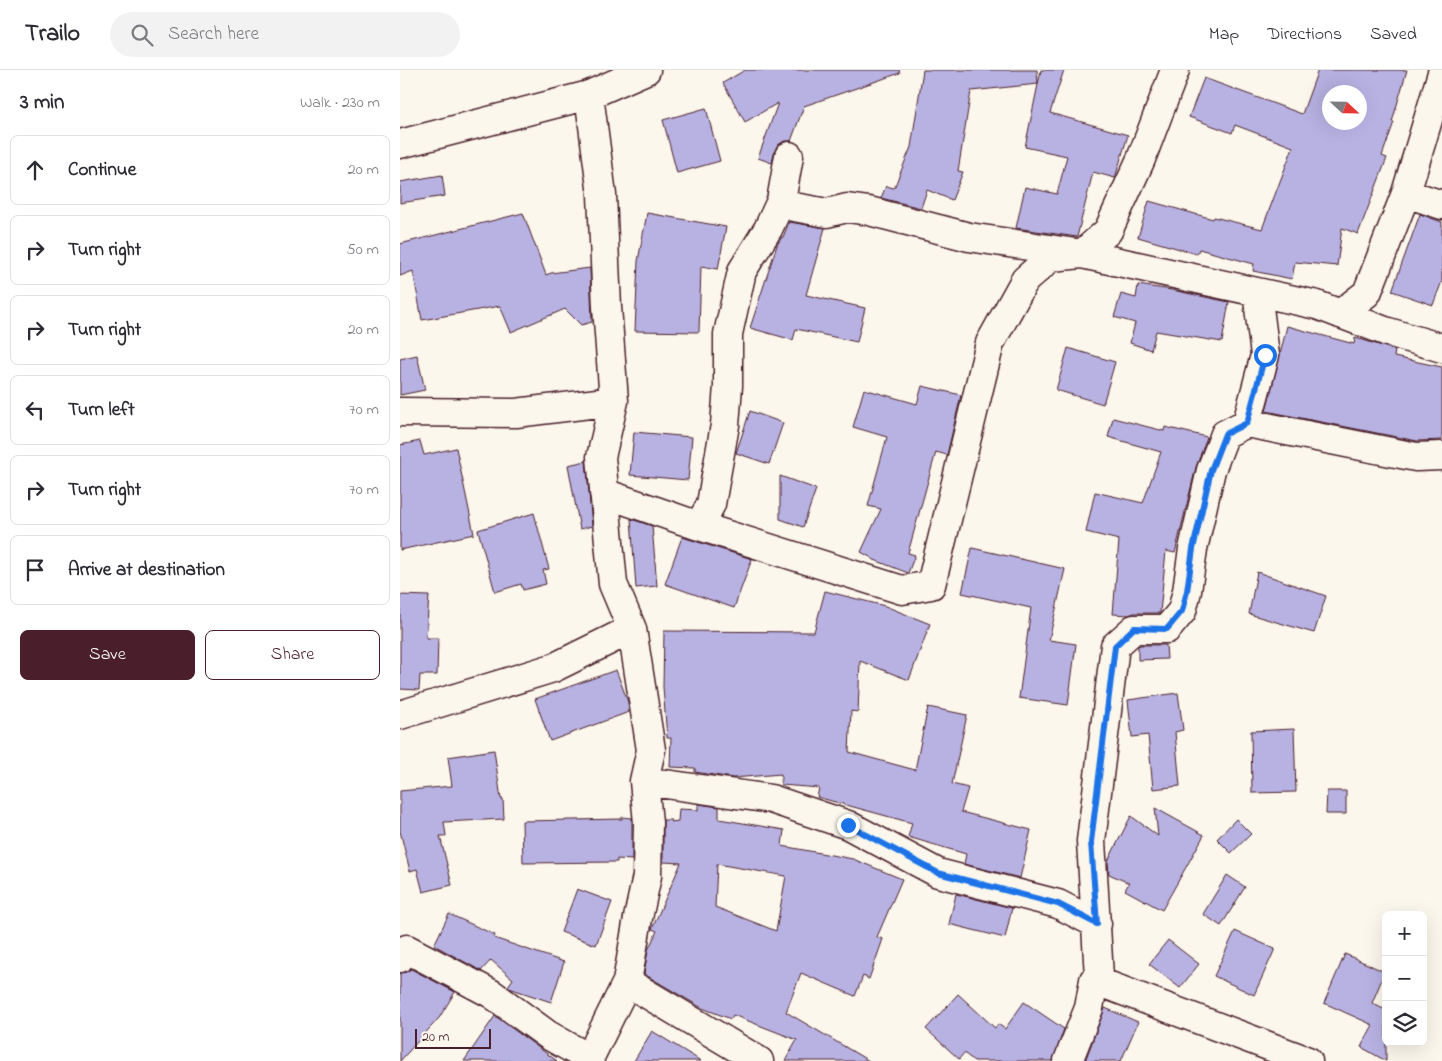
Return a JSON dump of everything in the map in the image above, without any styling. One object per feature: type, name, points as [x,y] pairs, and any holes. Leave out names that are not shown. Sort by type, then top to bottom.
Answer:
[{"type":"street","points":[[400,144],[589,95],[646,70]]},
{"type":"street","points":[[604,493],[699,526],[902,590],[931,585],[990,343],[1025,280],[1051,257],[1082,254],[1108,231],[1141,159],[1175,70]]},
{"type":"street","points":[[1340,314],[1367,293],[1406,193],[1442,73]]},
{"type":"street","points":[[400,958],[407,949],[428,959],[492,994],[548,1035],[589,1060],[627,982],[647,876],[648,823],[644,781],[651,750],[632,629],[613,584],[604,493],[601,457],[614,401],[602,195],[589,95]]},
{"type":"street","points":[[699,526],[711,504],[725,425],[728,386],[728,334],[742,271],[768,229],[781,201],[789,156]]},
{"type":"street","points":[[1406,193],[1442,205]]},
{"type":"street","points":[[781,201],[794,207],[827,213],[847,208],[869,211],[969,237],[1082,254],[1317,305],[1377,328],[1442,348]]},
{"type":"street","points":[[1247,423],[1265,355],[1257,292]]},
{"type":"street","points":[[1367,293],[1377,328]]},
{"type":"street","points":[[400,412],[516,413],[614,401]]},
{"type":"street","points":[[1068,1061],[1089,1008],[1094,980],[1099,976],[1091,842],[1115,646],[1134,628],[1167,629],[1182,611],[1193,549],[1211,470],[1225,434],[1247,423],[1416,457],[1442,456]]},
{"type":"street","points":[[400,715],[553,668],[632,629]]},
{"type":"street","points":[[644,781],[772,799],[848,825],[938,873],[1058,904],[1097,924]]},
{"type":"street","points":[[1094,980],[1280,1056],[1308,1061]]},
{"type":"street","points":[[627,982],[759,1061]]},
{"type":"building","points":[[745,70],[899,70],[900,73],[804,106],[791,141],[784,141],[777,146],[772,163],[758,158],[778,103],[745,122],[723,83]]},
{"type":"building","points":[[923,70],[1037,70],[1038,84],[971,91],[958,171],[963,172],[952,200],[927,190],[921,208],[881,198],[886,186],[894,188],[911,147]]},
{"type":"building","points":[[1041,70],[1064,70],[1050,113],[1128,135],[1115,178],[1093,172],[1077,237],[1016,228],[1025,187],[1057,194],[1067,156],[1025,147]]},
{"type":"building","points":[[1318,70],[1407,70],[1392,122],[1394,122],[1382,156],[1387,158],[1358,234],[1342,228],[1337,266],[1295,262],[1292,279],[1253,271],[1254,264],[1199,249],[1197,254],[1138,237],[1149,201],[1213,219],[1214,217],[1262,229],[1293,147],[1235,125],[1232,133],[1189,117],[1204,78],[1302,114]]},
{"type":"building","points":[[706,108],[720,161],[677,173],[663,120]]},
{"type":"building","points":[[442,175],[445,196],[400,203],[400,182]]},
{"type":"building","points":[[523,213],[546,275],[590,268],[592,322],[581,325],[565,309],[511,332],[500,306],[422,320],[413,271],[400,276],[400,244]]},
{"type":"building","points":[[647,213],[726,227],[718,269],[701,266],[699,332],[635,331],[638,261]]},
{"type":"building","points":[[1420,214],[1442,222],[1442,281],[1433,305],[1392,291]]},
{"type":"building","points":[[789,222],[825,228],[806,295],[865,308],[857,342],[796,329],[793,340],[750,328],[777,245],[783,237]]},
{"type":"building","points":[[1138,285],[1229,302],[1222,342],[1156,331],[1151,350],[1130,343],[1135,323],[1114,317],[1121,294],[1136,298]]},
{"type":"building","points":[[1287,326],[1354,344],[1355,338],[1363,340],[1395,350],[1394,357],[1442,367],[1442,440],[1417,441],[1266,411]]},
{"type":"building","points":[[1068,348],[1115,362],[1103,404],[1056,390]]},
{"type":"building","points":[[417,355],[425,390],[400,395],[400,359]]},
{"type":"building","points":[[922,386],[961,395],[947,455],[936,452],[908,553],[915,555],[908,573],[872,559],[861,552],[881,509],[868,506],[887,437],[853,427],[864,389],[917,404]]},
{"type":"building","points":[[750,411],[783,423],[769,464],[736,453]]},
{"type":"building","points":[[1113,418],[1164,431],[1165,427],[1207,437],[1196,467],[1175,553],[1166,551],[1160,613],[1113,614],[1119,540],[1086,532],[1095,492],[1143,503],[1161,452],[1108,437]]},
{"type":"building","points":[[634,432],[692,437],[688,480],[630,475]]},
{"type":"building","points":[[420,441],[424,455],[456,448],[474,534],[400,550],[400,445]]},
{"type":"building","points":[[586,461],[592,526],[580,529],[568,465]]},
{"type":"building","points":[[780,476],[816,489],[803,527],[780,519]]},
{"type":"building","points":[[534,513],[549,569],[543,570],[546,584],[523,590],[521,584],[495,592],[478,530]]},
{"type":"building","points":[[631,519],[652,526],[657,586],[636,588]]},
{"type":"building","points":[[682,537],[752,559],[734,608],[665,584]]},
{"type":"building","points":[[972,548],[1065,569],[1049,640],[1076,644],[1068,705],[1019,698],[1031,608],[962,593]]},
{"type":"building","points":[[1257,572],[1326,596],[1314,633],[1249,614]]},
{"type":"building","points":[[825,591],[885,606],[930,624],[909,680],[860,661],[858,712],[851,711],[849,752],[915,770],[928,707],[967,715],[952,784],[968,788],[961,812],[1031,830],[1020,878],[964,864],[966,854],[908,837],[912,823],[817,797],[819,788],[781,785],[781,774],[733,778],[695,772],[695,768],[670,767],[671,738],[667,738],[663,687],[664,631],[814,632]]},
{"type":"building","points":[[400,595],[429,596],[426,638],[438,638],[437,675],[420,675],[419,690],[400,689]]},
{"type":"building","points":[[1166,645],[1167,659],[1138,660],[1138,646]]},
{"type":"building","points":[[616,670],[628,702],[629,712],[550,741],[535,699]]},
{"type":"building","points":[[1178,693],[1183,730],[1175,732],[1180,786],[1153,789],[1148,735],[1132,737],[1128,700]]},
{"type":"building","points":[[1294,729],[1296,792],[1252,793],[1251,731]]},
{"type":"building","points":[[494,750],[501,799],[503,799],[504,819],[444,822],[446,836],[440,836],[452,885],[423,892],[417,869],[410,871],[400,831],[400,791],[452,786],[448,757]]},
{"type":"building","points":[[1327,791],[1346,791],[1346,814],[1326,814]]},
{"type":"building","points":[[698,804],[719,807],[719,819],[784,830],[782,846],[853,859],[902,879],[877,937],[883,939],[869,979],[863,976],[855,996],[801,973],[786,1012],[869,1061],[785,1061],[797,1040],[733,1015],[731,1019],[702,1008],[644,974],[648,950],[657,931],[652,929],[681,863],[663,862],[663,820],[678,821],[679,809],[698,810]],"holes":[[[717,864],[786,876],[776,931],[715,907]]]},
{"type":"building","points":[[1155,808],[1204,835],[1162,910],[1125,890],[1129,883],[1109,874],[1108,861],[1131,816],[1158,836]]},
{"type":"building","points":[[622,817],[632,818],[632,860],[617,859],[617,862],[523,863],[522,821],[622,819]]},
{"type":"building","points":[[1236,819],[1251,834],[1231,853],[1217,839]]},
{"type":"building","points":[[1227,875],[1245,887],[1221,926],[1203,914]]},
{"type":"building","points":[[577,889],[612,902],[596,945],[561,932]]},
{"type":"building","points":[[956,894],[1012,908],[1005,938],[949,924]]},
{"type":"building","points":[[449,914],[495,935],[494,938],[564,962],[551,1002],[512,989],[508,986],[513,979],[491,960],[481,971],[434,945]]},
{"type":"building","points":[[1235,931],[1275,949],[1254,995],[1214,976]]},
{"type":"building","points":[[1168,940],[1199,964],[1180,988],[1149,964]]},
{"type":"building","points":[[1345,954],[1382,971],[1382,979],[1372,1003],[1382,1008],[1382,1046],[1386,1046],[1386,1061],[1361,1047],[1373,1025],[1324,1003]]},
{"type":"building","points":[[411,969],[455,992],[439,1018],[400,1061],[400,973]]},
{"type":"building","points":[[958,994],[995,1028],[998,1024],[1005,1029],[1024,1002],[1064,1029],[1053,1061],[974,1061],[964,1053],[959,1059],[926,1029]]},
{"type":"building","points":[[1105,1008],[1138,1022],[1121,1061],[1085,1061]]},
{"type":"building","points":[[495,1016],[557,1061],[464,1061]]},
{"type":"building","points":[[652,1031],[701,1061],[634,1061]]},
{"type":"route","points":[[848,825],[938,873],[1058,904],[1097,924],[1091,842],[1115,646],[1134,628],[1167,629],[1182,611],[1193,549],[1211,470],[1225,434],[1247,423],[1265,355]]}]
